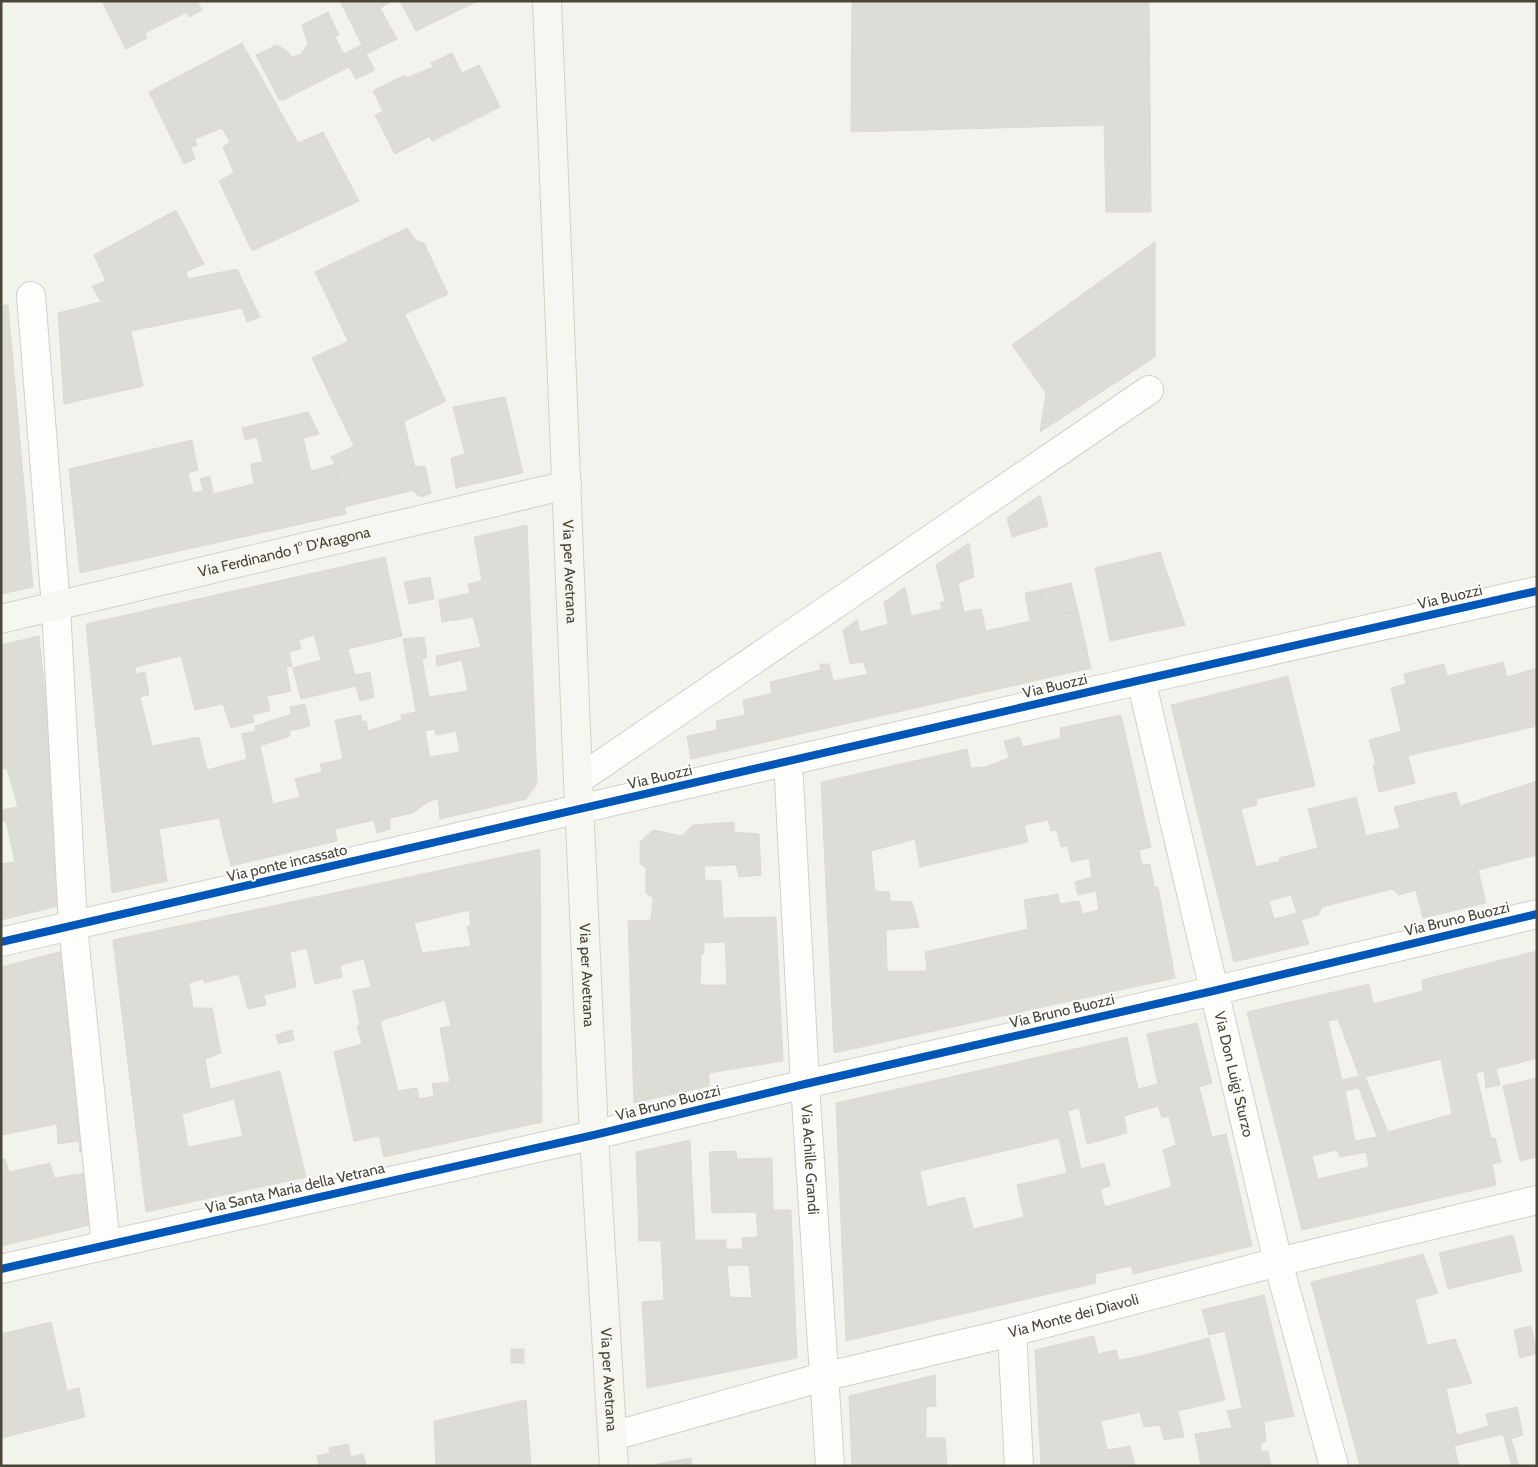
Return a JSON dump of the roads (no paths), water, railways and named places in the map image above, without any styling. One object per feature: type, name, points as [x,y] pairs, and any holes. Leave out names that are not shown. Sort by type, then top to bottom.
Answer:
[{"type":"street","name":"Via per Avetrana","points":[[547,1],[579,810],[594,1135],[614,1466]]},
{"type":"street","points":[[31,296],[56,607],[73,926],[106,1245]]},
{"type":"street","points":[[578,780],[1149,390]]},
{"type":"street","name":"Via Ferdinando 1° D'Aragona","points":[[1,619],[567,486]]},
{"type":"street","name":"Via Buozzi","points":[[579,810],[1537,591]]},
{"type":"street","name":"Via Don Luigi Sturzo","points":[[1141,680],[1278,1262],[1334,1466]]},
{"type":"street","name":"Via Achille Grandi","points":[[788,761],[805,1084],[830,1466]]},
{"type":"street","name":"Via ponte incassato","points":[[1,942],[579,810]]},
{"type":"street","name":"Via Bruno Buozzi","points":[[594,1135],[805,1084],[1213,991],[1537,914]]},
{"type":"street","name":"Via Santa Maria della Vetrana","points":[[1,1269],[594,1135]]},
{"type":"street","name":"Via Monte dei Diavoli","points":[[613,1436],[823,1377],[1012,1332],[1278,1262],[1537,1200]]},
{"type":"street","points":[[1012,1332],[1019,1466]]}]
